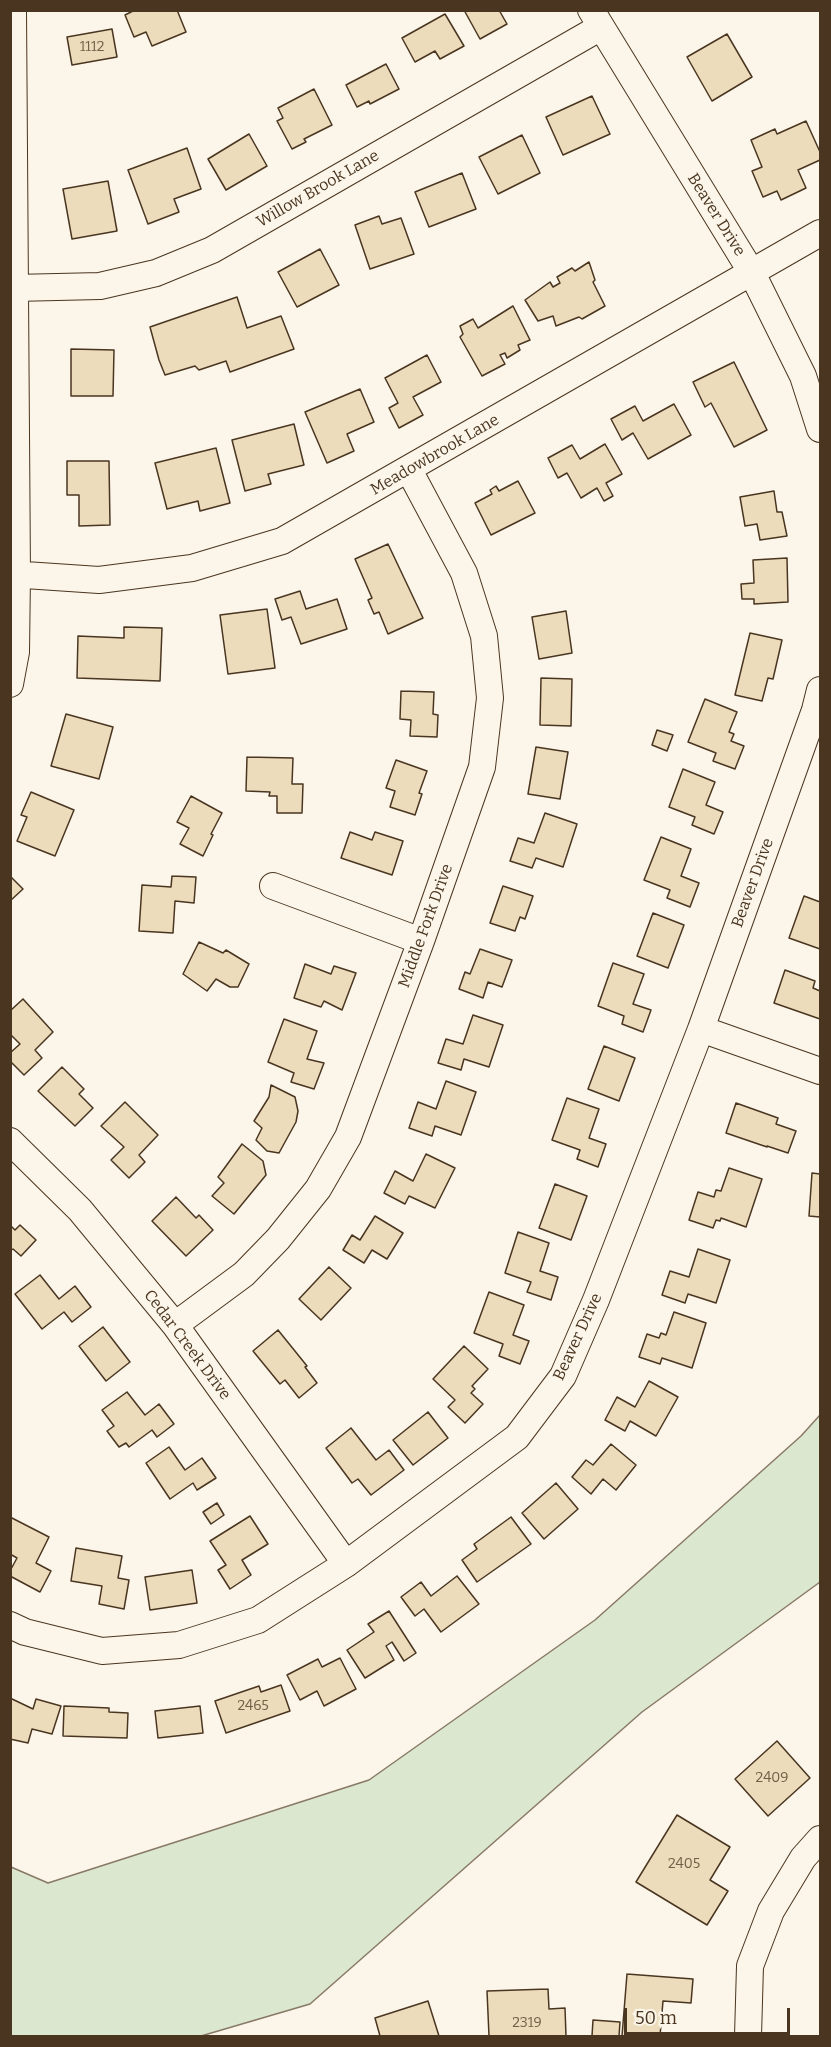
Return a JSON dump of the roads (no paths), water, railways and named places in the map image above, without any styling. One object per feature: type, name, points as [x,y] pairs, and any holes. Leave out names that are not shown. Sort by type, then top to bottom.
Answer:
[{"type":"street","points":[[10,684],[16,652],[13,10]]},
{"type":"street","name":"Willow Brook Lane","points":[[14,288],[100,286],[156,273],[212,250],[596,19]]},
{"type":"street","name":"Beaver Drive","points":[[596,19],[752,273],[803,376],[820,429]]},
{"type":"street","name":"Meadowbrook Lane","points":[[14,574],[99,580],[192,568],[282,541],[410,470],[820,233]]},
{"type":"street","name":"Middle Fork Drive","points":[[175,1325],[244,1274],[278,1239],[318,1189],[348,1137],[421,941],[482,767],[490,698],[484,636],[464,573],[410,470]]},
{"type":"street","name":"Beaver Drive","points":[[10,1625],[25,1632],[102,1651],[179,1645],[258,1620],[346,1564],[517,1437],[563,1376],[596,1300],[701,1029],[819,704]]},
{"type":"street","points":[[273,886],[421,941]]},
{"type":"street","points":[[701,1029],[820,1071]]},
{"type":"street","name":"Cedar Creek Drive","points":[[10,1141],[80,1210],[175,1325],[346,1564]]},
{"type":"street","points":[[748,2037],[750,1966],[771,1911],[803,1858],[820,1839]]}]
